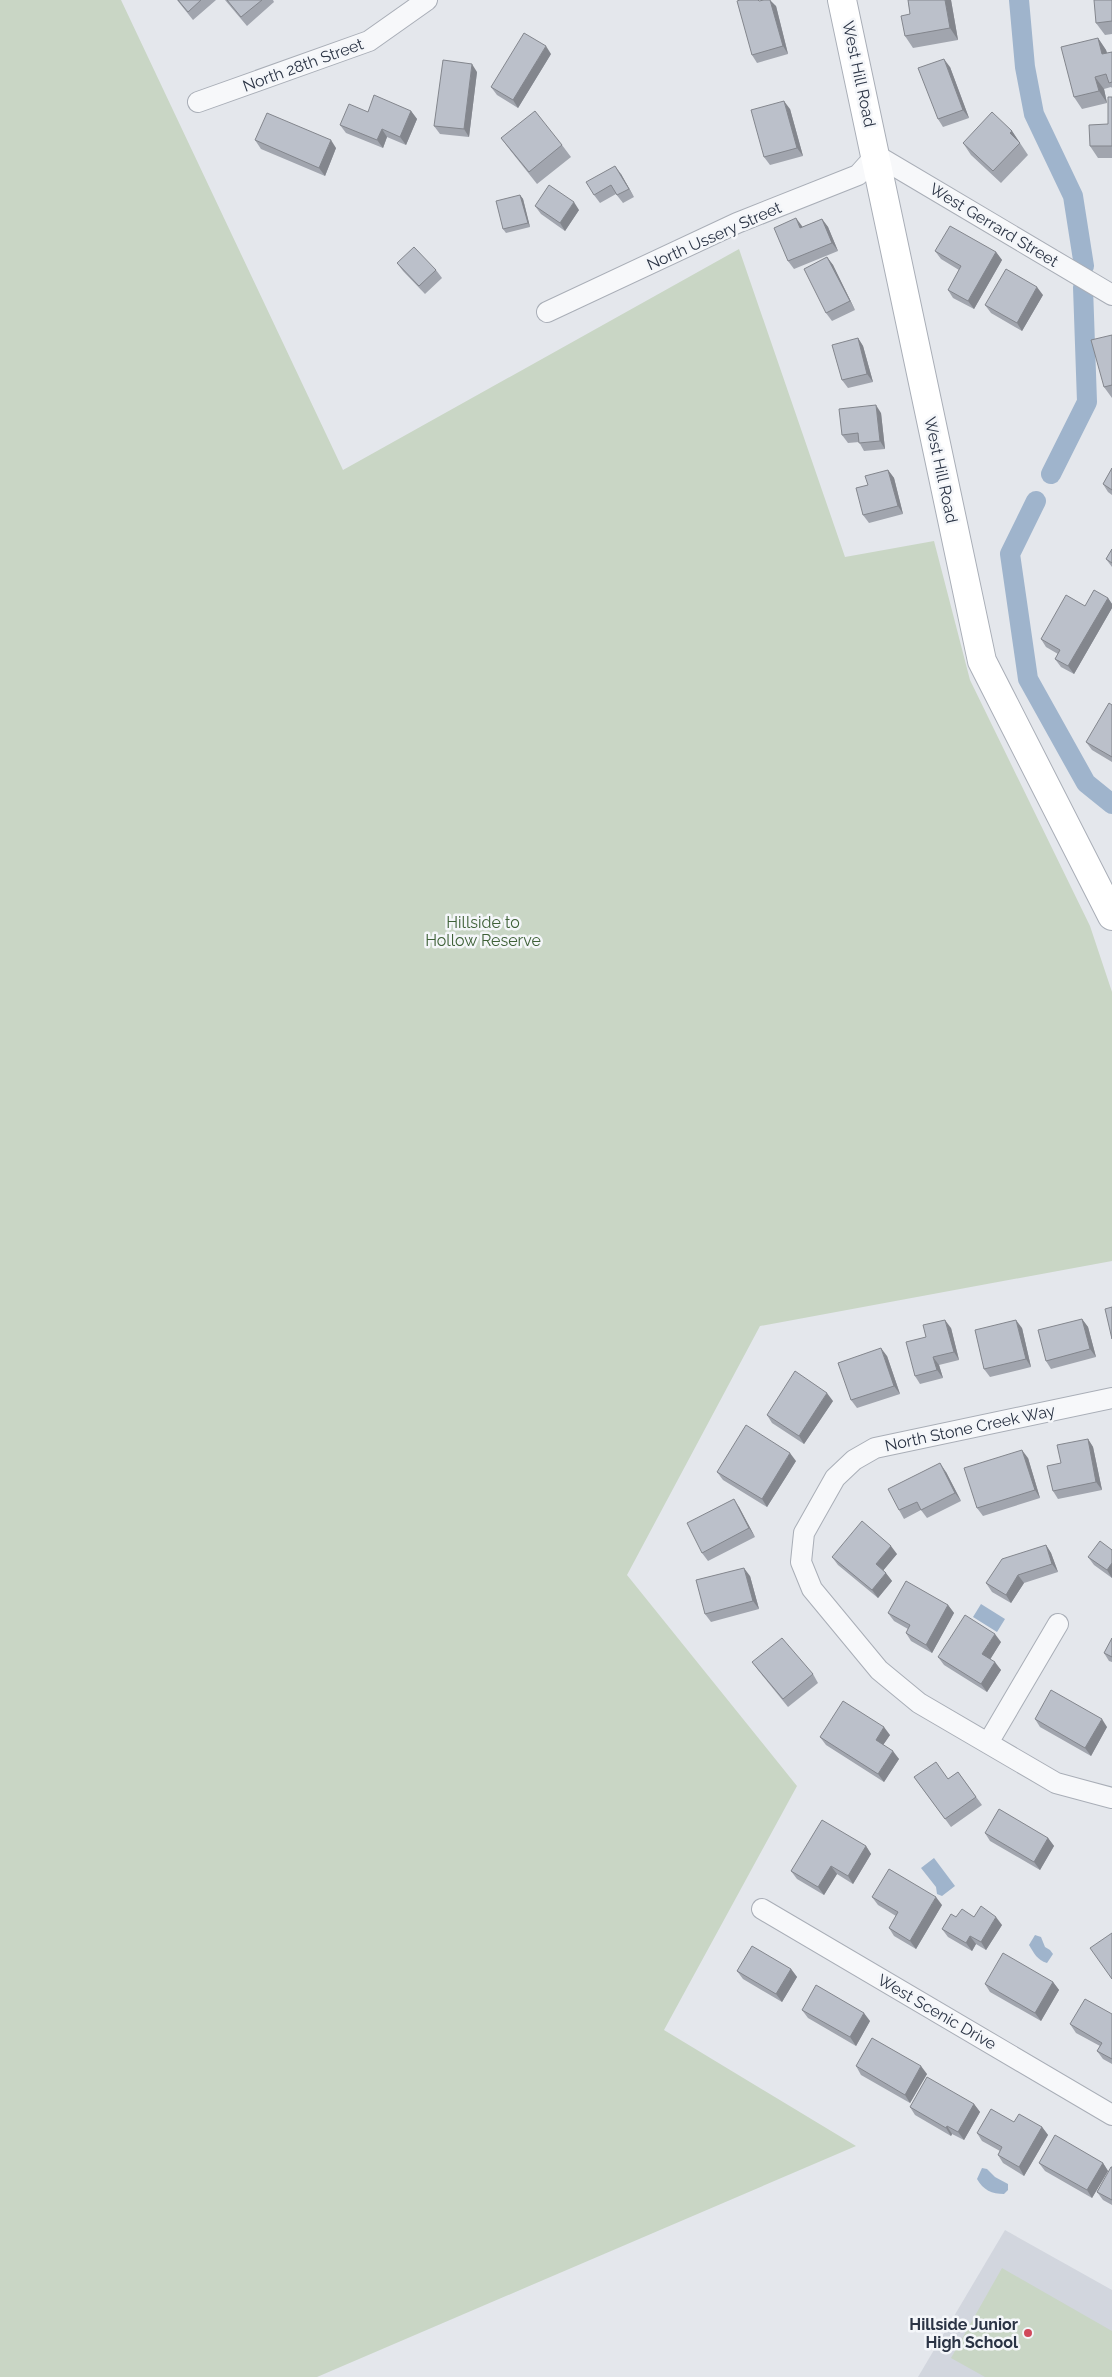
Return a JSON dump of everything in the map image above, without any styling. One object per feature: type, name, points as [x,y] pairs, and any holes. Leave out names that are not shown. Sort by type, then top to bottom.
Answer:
[{"type":"street","name":"North 28th Street","points":[[198,102],[369,41],[427,0]]},
{"type":"street","name":"West Hill Road","points":[[842,0],[982,661],[1112,916]]},
{"type":"street","name":"West Gerrard Street","points":[[876,155],[1112,295]]},
{"type":"street","name":"North Ussery Street","points":[[547,312],[737,223],[858,175],[876,155]]},
{"type":"street","name":"North Stone Creek Way","points":[[1112,1398],[875,1448],[854,1460],[835,1478],[804,1533],[801,1562],[812,1588],[879,1670],[919,1702],[1056,1783],[1112,1798]]},
{"type":"street","points":[[988,1743],[1058,1624]]},
{"type":"street","name":"West Scenic Drive","points":[[762,1909],[1112,2115]]},
{"type":"shaded area","name":"Hillside Junior High School","points":[[1005,2230],[1112,2290],[1112,2377],[918,2377]]},
{"type":"green space","name":"Hillside to Hollow Reserve","points":[[0,0],[121,0],[343,470],[739,249],[845,557],[934,541],[970,680],[1090,926],[1112,992],[1112,1261],[760,1326],[627,1575],[797,1786],[664,2030],[856,2146],[317,2377],[0,2377]]},
{"type":"green space","name":"Hillside Junior High School","points":[[1002,2268],[1112,2331],[1112,2377],[985,2377],[951,2358]]},
{"type":"water","points":[[981,1604],[1005,1619],[997,1632],[973,1617]]},
{"type":"water","points":[[934,1858],[955,1886],[942,1896],[937,1894],[936,1887],[921,1868]]},
{"type":"water","points":[[1035,1935],[1041,1937],[1045,1947],[1053,1954],[1047,1963],[1038,1958],[1029,1945]]},
{"type":"water","points":[[982,2168],[987,2169],[995,2177],[1008,2184],[1008,2190],[1004,2194],[992,2192],[982,2186],[977,2179]]},
{"type":"building","points":[[178,0],[201,0],[188,12]]},
{"type":"building","points":[[227,0],[262,0],[241,17]]},
{"type":"building","points":[[770,0],[783,46],[752,55],[737,1]]},
{"type":"building","points":[[908,0],[945,0],[950,28],[905,36],[901,16],[910,14]]},
{"type":"building","points":[[1094,0],[1112,0],[1112,21],[1096,23]]},
{"type":"building","points":[[524,33],[546,46],[513,100],[491,87]]},
{"type":"building","points":[[1098,38],[1102,54],[1112,52],[1112,82],[1109,83],[1106,74],[1095,77],[1099,91],[1074,97],[1061,47]]},
{"type":"building","points":[[944,59],[963,110],[938,119],[918,68]]},
{"type":"building","points":[[443,60],[472,64],[464,129],[434,126]]},
{"type":"building","points":[[374,95],[411,111],[400,137],[382,129],[377,140],[340,125],[349,104],[368,112]]},
{"type":"building","points":[[1108,97],[1112,97],[1112,146],[1090,146],[1089,125],[1108,124]]},
{"type":"building","points":[[784,101],[797,148],[764,157],[751,110]]},
{"type":"building","points":[[535,111],[562,145],[529,172],[501,138]]},
{"type":"building","points":[[992,112],[1012,131],[1010,133],[1020,143],[993,171],[963,143]]},
{"type":"building","points":[[267,113],[331,140],[319,168],[255,140]]},
{"type":"building","points":[[615,166],[629,189],[617,195],[611,185],[594,195],[586,182]]},
{"type":"building","points":[[549,185],[574,202],[560,223],[535,206]]},
{"type":"building","points":[[520,195],[528,223],[503,229],[496,201]]},
{"type":"building","points":[[796,218],[800,228],[822,219],[832,243],[788,261],[774,228]]},
{"type":"building","points":[[950,226],[996,252],[968,301],[948,290],[961,266],[935,251]]},
{"type":"building","points":[[414,247],[436,270],[419,286],[397,263]]},
{"type":"building","points":[[827,257],[850,301],[826,313],[804,269]]},
{"type":"building","points":[[1006,269],[1037,287],[1017,323],[985,305]]},
{"type":"building","points":[[1112,335],[1112,385],[1104,387],[1091,340]]},
{"type":"building","points":[[858,338],[867,374],[842,380],[832,345]]},
{"type":"building","points":[[876,405],[880,441],[859,443],[858,433],[842,435],[839,409]]},
{"type":"building","points":[[1112,468],[1112,490],[1103,484]]},
{"type":"building","points":[[888,470],[898,506],[863,515],[856,488],[868,485],[865,476]]},
{"type":"building","points":[[1112,549],[1112,563],[1106,559]]},
{"type":"building","points":[[1094,590],[1108,598],[1068,666],[1055,659],[1060,650],[1041,639],[1066,595],[1085,606]]},
{"type":"building","points":[[1109,703],[1112,705],[1112,757],[1086,742]]},
{"type":"building","points":[[1112,1307],[1112,1339],[1105,1309]]},
{"type":"building","points":[[1082,1319],[1090,1349],[1046,1361],[1038,1330]]},
{"type":"building","points":[[945,1320],[954,1352],[933,1357],[937,1370],[915,1376],[906,1342],[926,1337],[923,1325]]},
{"type":"building","points":[[1016,1320],[1026,1359],[984,1369],[975,1330]]},
{"type":"building","points":[[881,1348],[894,1386],[851,1400],[838,1363]]},
{"type":"building","points":[[795,1371],[827,1393],[799,1436],[767,1415]]},
{"type":"building","points":[[746,1425],[790,1453],[762,1499],[717,1472]]},
{"type":"building","points":[[1088,1439],[1096,1482],[1053,1491],[1047,1466],[1061,1463],[1057,1445]]},
{"type":"building","points":[[1022,1450],[1035,1490],[977,1508],[964,1468]]},
{"type":"building","points":[[940,1463],[955,1493],[921,1510],[917,1502],[899,1510],[888,1489]]},
{"type":"building","points":[[734,1499],[749,1528],[702,1553],[687,1523]]},
{"type":"building","points":[[862,1521],[891,1546],[876,1564],[886,1573],[872,1590],[832,1557]]},
{"type":"building","points":[[1100,1541],[1112,1550],[1112,1563],[1107,1570],[1088,1557]]},
{"type":"building","points":[[1046,1545],[1052,1564],[1018,1575],[1006,1595],[986,1583],[1002,1559]]},
{"type":"building","points":[[744,1568],[753,1601],[705,1614],[696,1580]]},
{"type":"building","points":[[906,1581],[948,1605],[926,1645],[906,1633],[910,1625],[888,1613]]},
{"type":"building","points":[[965,1615],[995,1634],[982,1654],[995,1662],[981,1684],[938,1657]]},
{"type":"building","points":[[782,1638],[813,1674],[783,1699],[752,1662]]},
{"type":"building","points":[[1112,1638],[1112,1657],[1104,1653]]},
{"type":"building","points":[[1051,1690],[1102,1719],[1085,1748],[1035,1719]]},
{"type":"building","points":[[843,1701],[884,1727],[876,1740],[893,1751],[878,1774],[820,1737]]},
{"type":"building","points":[[936,1762],[948,1779],[958,1772],[976,1797],[945,1819],[914,1777]]},
{"type":"building","points":[[999,1809],[1048,1838],[1034,1862],[985,1833]]},
{"type":"building","points":[[822,1820],[866,1846],[848,1876],[831,1866],[818,1887],[791,1871]]},
{"type":"building","points":[[889,1869],[936,1897],[910,1941],[889,1928],[898,1912],[872,1897]]},
{"type":"building","points":[[981,1906],[996,1917],[981,1942],[970,1936],[966,1943],[942,1929],[951,1914],[956,1917],[962,1909],[974,1917]]},
{"type":"building","points":[[1112,1933],[1112,1979],[1090,1948]]},
{"type":"building","points":[[752,1946],[791,1969],[776,1994],[737,1971]]},
{"type":"building","points":[[1003,1953],[1053,1982],[1035,2013],[985,1984]]},
{"type":"building","points":[[816,1985],[864,2013],[850,2037],[802,2010]]},
{"type":"building","points":[[1085,1999],[1112,2014],[1112,2059],[1097,2051],[1102,2043],[1070,2024]]},
{"type":"building","points":[[872,2038],[921,2066],[905,2095],[856,2066]]},
{"type":"building","points":[[927,2077],[974,2104],[958,2132],[947,2126],[946,2128],[910,2107]]},
{"type":"building","points":[[991,2109],[1014,2122],[1019,2114],[1042,2127],[1019,2167],[998,2155],[1002,2147],[977,2133]]},
{"type":"building","points":[[1055,2135],[1103,2163],[1087,2190],[1039,2163]]},
{"type":"building","points":[[1112,2167],[1112,2200],[1097,2192]]},
{"type":"waterway","points":[[1019,0],[1025,67],[1034,114],[1073,196],[1084,266]]},
{"type":"waterway","points":[[1051,474],[1087,402],[1083,287]]},
{"type":"waterway","points":[[1036,501],[1010,554],[1028,679],[1086,783],[1112,804]]},
{"type":"place","name":"Hillside Junior High School","points":[[1028,2333]]}]
